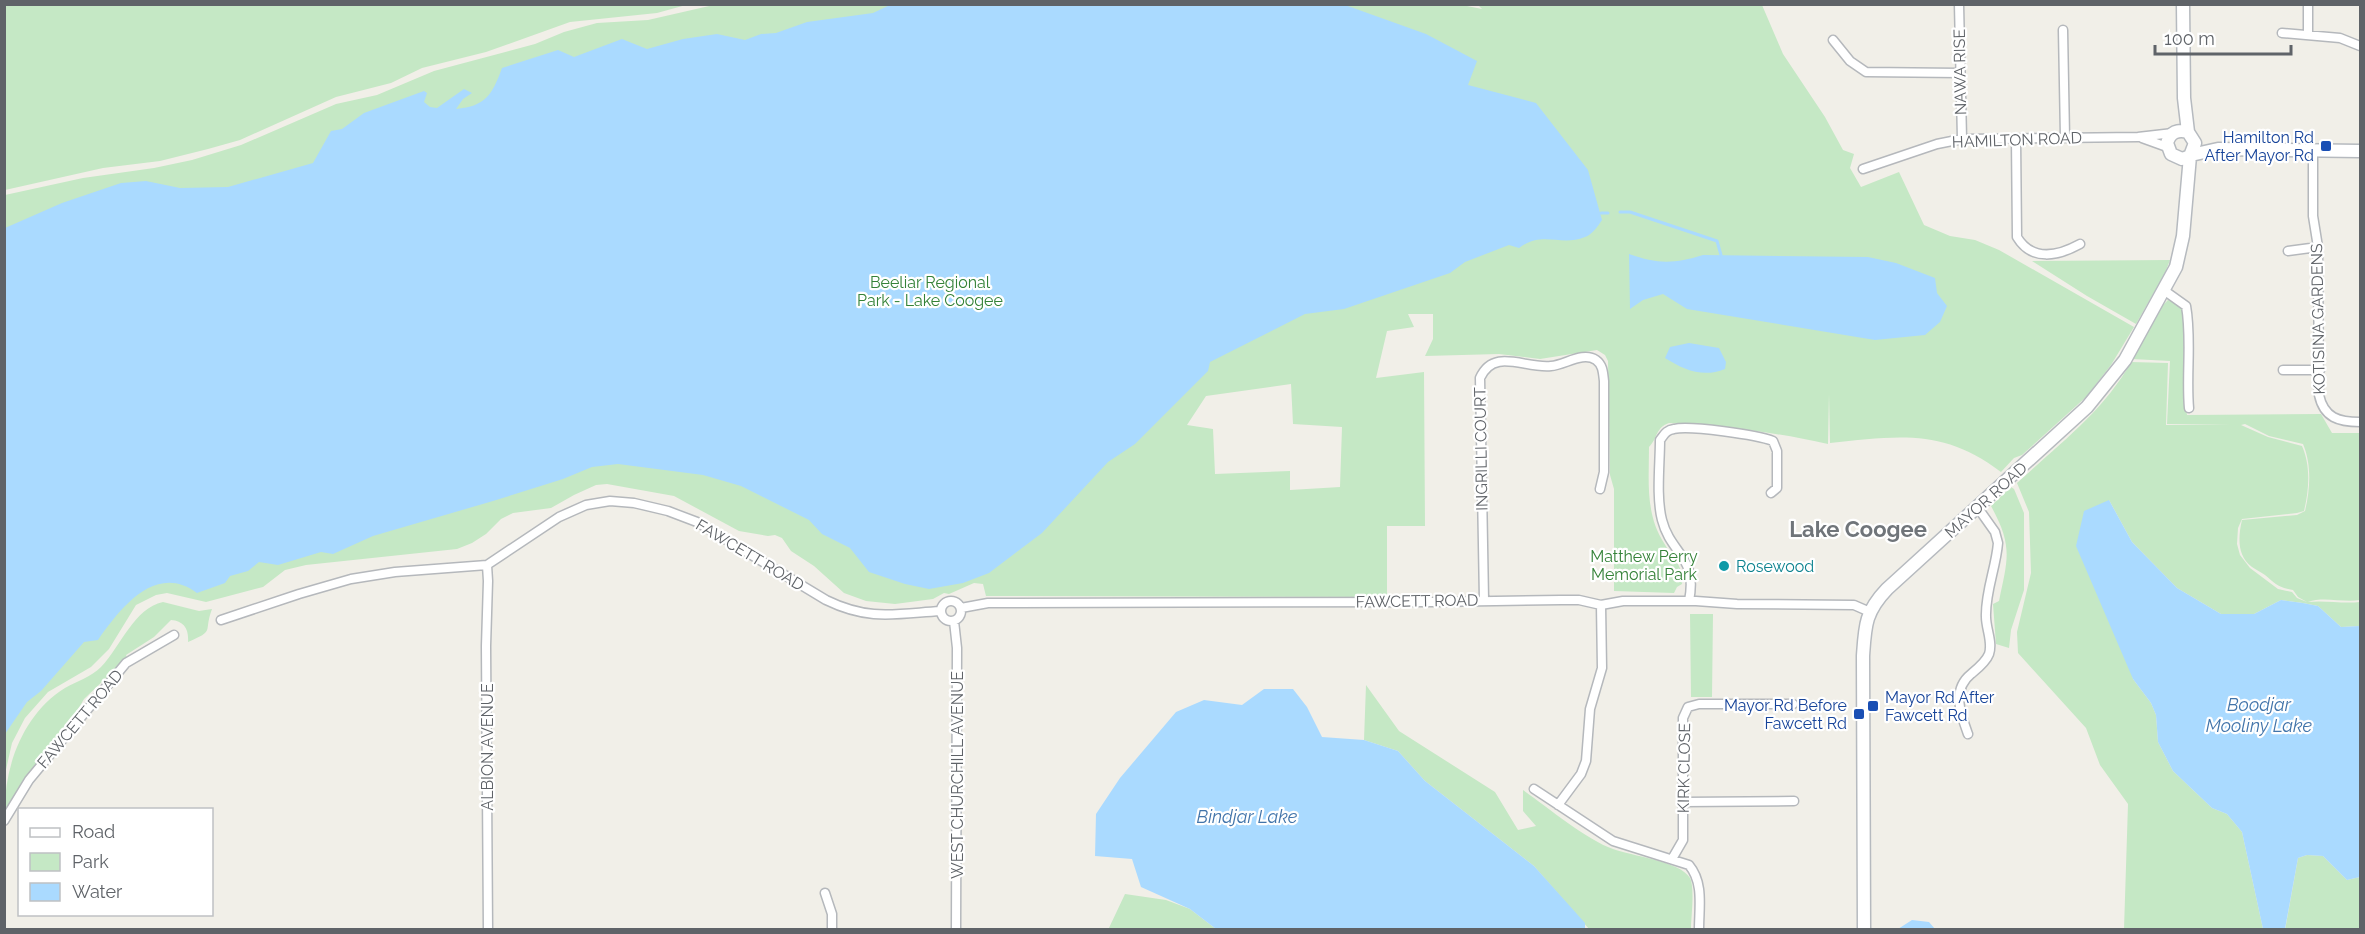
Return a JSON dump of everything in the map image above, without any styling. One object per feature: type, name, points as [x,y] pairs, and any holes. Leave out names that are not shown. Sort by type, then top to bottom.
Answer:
[{"type":"main road","points":[[2183,4],[2184,98],[2195,147],[2190,155]]},
{"type":"main road","points":[[2173,133],[2184,98]]},
{"type":"main road","points":[[2218,149],[2178,130],[2168,139],[2170,152],[2182,159],[2218,149],[2361,151]]},
{"type":"main road","name":"MAYOR ROAD","points":[[2170,152],[2181,176],[2185,199]]},
{"type":"main road","name":"MAYOR ROAD","points":[[1864,930],[1863,656],[1865,625],[1870,612],[1887,589],[2087,407],[2125,360],[2165,291],[2180,254],[2190,155]]},
{"type":"street","name":"NAWA RISE","points":[[1959,4],[1962,139]]},
{"type":"street","points":[[2308,4],[2308,34]]},
{"type":"street","points":[[2063,30],[2065,137]]},
{"type":"street","points":[[2282,33],[2340,38],[2361,45]]},
{"type":"street","points":[[1833,40],[1850,61],[1866,72],[1960,73]]},
{"type":"street","name":"HAMILTON ROAD","points":[[1863,169],[1936,144],[1962,139],[2138,137],[2173,133]]},
{"type":"street","name":"HAMILTON ROAD","points":[[2138,137],[2170,152]]},
{"type":"street","points":[[2016,139],[2017,237],[2020,242],[2029,251],[2044,254],[2066,252],[2080,244]]},
{"type":"street","name":"KOTISINA GARDENS","points":[[2313,151],[2313,216],[2318,247],[2321,405],[2339,421],[2361,422]]},
{"type":"street","points":[[2288,251],[2318,247]]},
{"type":"street","points":[[2165,291],[2186,306],[2189,408]]},
{"type":"street","name":"INGRILLI COURT","points":[[1484,600],[1480,378],[1484,368],[1501,361],[1539,367],[1553,366],[1587,356],[1597,360],[1602,368],[1604,381],[1604,472],[1600,489]]},
{"type":"street","points":[[2283,370],[2320,370]]},
{"type":"street","points":[[1689,601],[1692,588],[1690,568],[1666,531],[1660,511],[1660,441],[1666,432],[1675,428],[1760,436],[1773,441],[1777,451],[1777,488],[1771,493]]},
{"type":"street","name":"FAWCETT ROAD","points":[[221,620],[351,579],[395,572],[487,565],[559,517],[586,505],[610,501],[634,503],[668,511],[697,522],[826,600],[847,610],[883,615],[940,611]]},
{"type":"street","points":[[1968,734],[1960,714],[1958,695],[1966,678],[1982,665],[1989,654],[1990,644],[1986,617],[1998,543],[1995,532],[1978,508]]},
{"type":"street","name":"ALBION AVENUE","points":[[487,565],[488,930]]},
{"type":"street","name":"FAWCETT ROAD","points":[[961,608],[988,603],[1580,600],[1601,605],[1623,601],[1854,605],[1870,612]]},
{"type":"street","points":[[949,601],[958,603],[961,608],[960,616],[954,621],[945,620],[940,611],[943,604],[949,601]]},
{"type":"street","points":[[1558,805],[1581,774],[1586,761],[1590,709],[1602,668],[1601,605]]},
{"type":"street","name":"WEST CHURCHILL AVENUE","points":[[954,621],[957,648],[956,930]]},
{"type":"street","name":"FAWCETT ROAD","points":[[4,821],[29,780],[126,663],[174,635]]},
{"type":"street","name":"KIRK CLOSE","points":[[1672,859],[1683,840],[1683,718],[1688,707],[1699,704],[1793,704]]},
{"type":"street","points":[[1534,789],[1613,842],[1689,866],[1697,875],[1699,930]]},
{"type":"street","points":[[1683,802],[1794,801]]},
{"type":"street","points":[[825,892],[832,915],[832,930]]},
{"type":"green space","name":"Beeliar Regional Park - Lake Coogee","points":[[718,4],[1457,4],[1482,9],[1478,5],[1762,5],[1783,54],[1825,117],[1843,150],[1854,154],[1850,168],[1861,187],[1899,172],[1924,225],[1950,236],[1975,240],[1999,250],[2134,327],[2111,365],[2086,397],[2022,455],[2014,458],[2001,472],[1960,448],[1919,438],[1877,438],[1830,443],[1829,394],[1828,444],[1729,428],[1669,423],[1664,425],[1649,447],[1649,496],[1658,532],[1682,573],[1682,584],[1674,593],[1614,591],[1614,489],[1610,475],[1608,361],[1605,355],[1597,350],[1540,359],[1499,354],[1425,356],[1433,339],[1433,314],[1408,314],[1414,327],[1387,331],[1376,378],[1424,372],[1425,526],[1387,526],[1387,597],[986,596],[983,584],[974,583],[933,599],[895,604],[866,601],[844,593],[814,566],[791,551],[782,538],[775,535],[739,531],[674,496],[607,484],[596,485],[551,508],[513,513],[501,519],[486,534],[472,543],[457,549],[306,565],[285,570],[263,587],[206,602],[167,593],[156,595],[136,605],[109,649],[91,667],[48,692],[25,718],[12,743],[5,774],[5,195],[83,178],[192,160],[241,145],[336,104],[377,95],[434,71],[535,44],[564,32],[597,23],[648,20]],"holes":[[[1291,384],[1293,424],[1342,427],[1340,487],[1290,490],[1290,471],[1215,474],[1213,429],[1187,425],[1206,396]]]},
{"type":"green space","points":[[4,5],[686,5],[657,13],[570,22],[486,52],[422,68],[391,83],[336,97],[240,140],[160,161],[103,168],[5,190]]},
{"type":"green space","points":[[2170,260],[2136,324],[2032,261]]},
{"type":"green space","points":[[2168,300],[2175,301],[2184,310],[2184,390],[2187,415],[2321,414],[2332,433],[2360,433],[2360,600],[2308,602],[2360,602],[2360,626],[2341,627],[2318,606],[2281,600],[2254,614],[2221,614],[2177,588],[2132,542],[2109,500],[2133,679],[2151,703],[2156,715],[2158,742],[2173,771],[2212,808],[2227,814],[2242,832],[2263,929],[2124,929],[2128,804],[2100,765],[2086,728],[2018,653],[2017,632],[2031,573],[2029,512],[2017,483],[2094,412],[2120,380],[2131,362],[2168,363],[2166,425],[2230,425],[2167,424],[2170,361],[2132,359],[2162,306]],"holes":[[[2245,424],[2269,436],[2303,444],[2308,460],[2309,478],[2308,495],[2305,511],[2297,515],[2242,520],[2239,539],[2241,552],[2252,567],[2277,585],[2293,590],[2298,597],[2307,602],[2297,598],[2292,592],[2278,589],[2250,568],[2240,555],[2237,544],[2238,528],[2242,519],[2304,511],[2308,478],[2307,462],[2302,446],[2268,437],[2241,425]]]},
{"type":"green space","points":[[2011,487],[2024,513],[2024,590],[2011,630],[2009,648],[1996,644],[1993,604],[1999,601],[2007,552],[2003,532],[1991,506]]},
{"type":"green space","points":[[163,602],[199,611],[212,609],[206,633],[188,642],[185,626],[171,620],[154,637],[126,655],[127,658],[84,699],[76,713],[28,774],[5,811],[8,776],[13,759],[19,742],[38,711],[65,688],[101,667],[136,620],[153,606]]},
{"type":"green space","points":[[1690,614],[1713,614],[1712,697],[1691,697]]},
{"type":"green space","points":[[1366,685],[1399,731],[1495,792],[1518,830],[1536,826],[1523,811],[1523,790],[1579,831],[1603,845],[1666,863],[1685,872],[1690,878],[1692,888],[1691,929],[1589,929],[1534,866],[1425,781],[1398,751],[1364,740]]},
{"type":"green space","points":[[2307,855],[2323,856],[2347,880],[2360,877],[2360,929],[2285,930],[2298,858]]},
{"type":"green space","points":[[1125,894],[1166,900],[1190,909],[1216,929],[1108,930]]},
{"type":"water","name":"Beeliar Regional Park - Lake Coogee","points":[[890,5],[1345,5],[1426,34],[1477,61],[1468,85],[1536,103],[1588,170],[1602,220],[1588,236],[1576,240],[1536,240],[1519,248],[1509,245],[1465,262],[1450,273],[1344,309],[1305,314],[1210,362],[1208,371],[1135,444],[1108,462],[1042,533],[989,573],[963,583],[929,589],[869,572],[850,548],[822,534],[809,520],[741,486],[703,475],[618,464],[592,467],[563,479],[373,536],[333,554],[321,552],[278,565],[259,562],[248,571],[230,576],[225,583],[197,593],[182,585],[167,583],[153,586],[128,603],[98,640],[84,642],[41,691],[27,702],[5,734],[5,228],[62,203],[121,183],[146,181],[180,188],[228,187],[313,163],[331,131],[342,129],[364,113],[424,91],[427,93],[424,102],[430,107],[437,108],[464,89],[472,93],[463,99],[456,109],[474,105],[481,102],[491,92],[502,68],[558,50],[574,57],[622,39],[647,49],[683,39],[717,34],[745,40],[761,34],[776,33],[807,22],[873,13]]},
{"type":"water","points":[[1629,254],[1648,260],[1666,262],[1703,255],[1868,257],[1896,263],[1935,278],[1937,293],[1947,306],[1940,322],[1925,335],[1875,340],[1687,309],[1663,294],[1643,300],[1630,309]]},
{"type":"water","points":[[1689,343],[1719,348],[1726,362],[1725,369],[1701,373],[1679,366],[1665,358],[1670,347]]},
{"type":"water","name":"Boodjar Mooliny Lake","points":[[2109,500],[2132,542],[2177,588],[2221,614],[2254,614],[2281,600],[2318,606],[2341,627],[2360,626],[2360,877],[2347,880],[2323,856],[2307,855],[2298,858],[2285,929],[2263,929],[2242,832],[2227,814],[2212,808],[2173,771],[2158,742],[2156,715],[2151,703],[2133,679],[2076,546],[2084,511]]},
{"type":"water","name":"Bindjar Lake","points":[[1264,689],[1293,689],[1307,707],[1322,737],[1364,740],[1398,751],[1425,781],[1534,866],[1585,923],[1585,929],[1216,929],[1190,909],[1141,887],[1132,859],[1095,856],[1096,814],[1120,778],[1176,712],[1204,700],[1242,705]]},
{"type":"water","points":[[1912,920],[1929,922],[1935,929],[1898,929]]},
{"type":"waterway","points":[[1620,212],[1630,212],[1717,241],[1721,255]]},
{"type":"waterway","points":[[1601,213],[1608,213]]},
{"type":"place","name":"Hamilton Rd After Mayor Rd","points":[[2326,146]]},
{"type":"place","name":"Rosewood","points":[[1724,566]]},
{"type":"place","name":"Mayor Rd After Fawcett Rd","points":[[1873,706]]},
{"type":"place","name":"Mayor Rd Before Fawcett Rd","points":[[1859,714]]},
{"type":"district","name":"Lake Coogee","points":[[1858,529]]},
{"type":"park label","name":"Matthew Perry Memorial Park","points":[[1644,565]]}]
